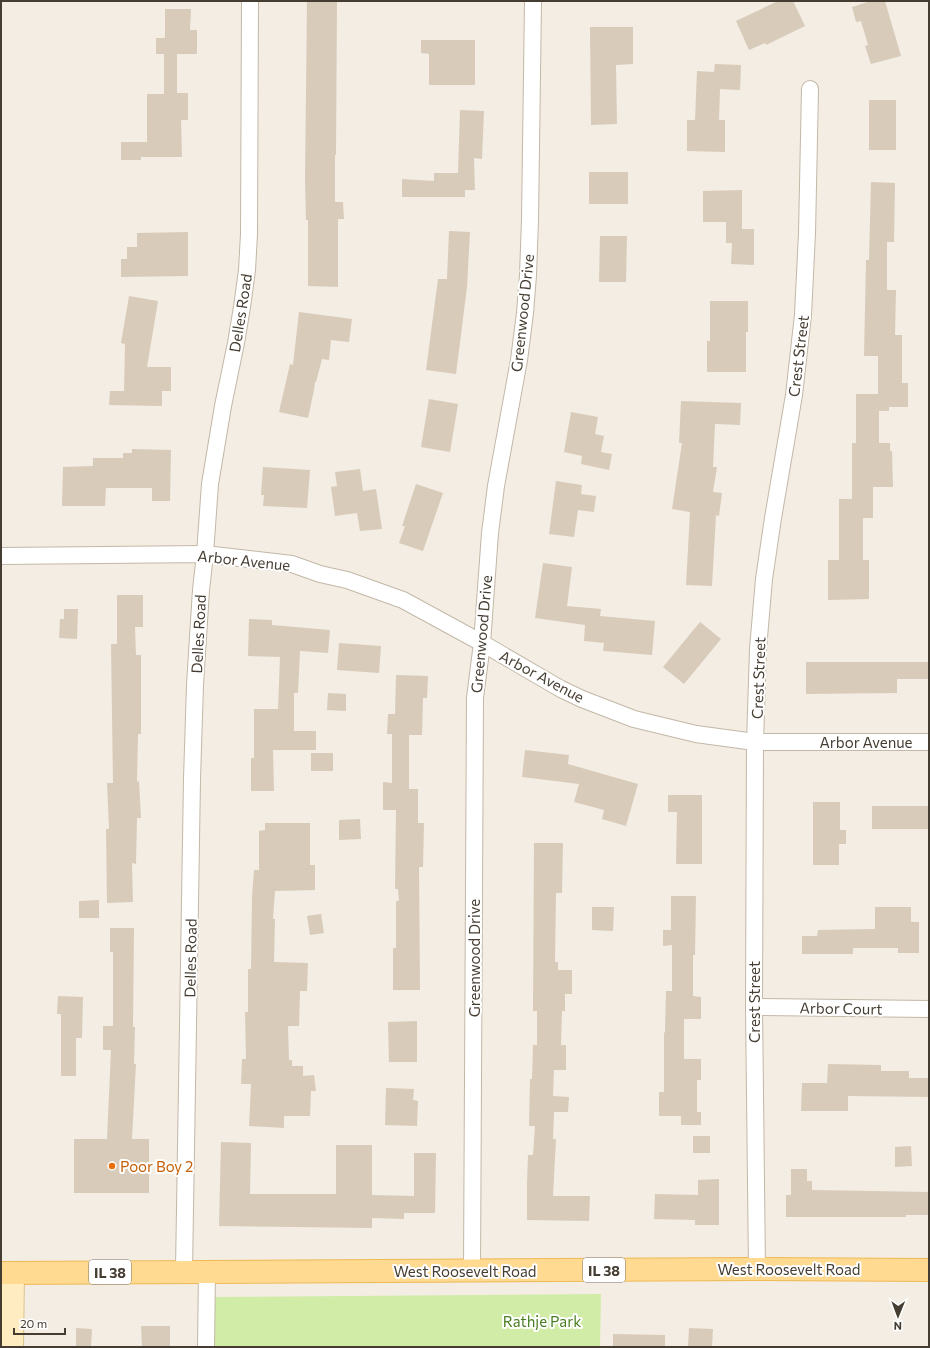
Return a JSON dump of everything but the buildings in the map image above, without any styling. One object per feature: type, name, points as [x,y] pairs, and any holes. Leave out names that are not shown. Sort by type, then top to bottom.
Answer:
[{"type":"main road","name":"West Roosevelt Road","points":[[7,1273],[757,1269],[929,1270]]},
{"type":"street","name":"Delles Road","points":[[184,1271],[192,779],[195,685],[200,598],[210,484],[216,441],[236,343],[247,270],[250,1]]},
{"type":"street","name":"Greenwood Drive","points":[[472,1271],[475,698],[482,643],[490,533],[496,486],[519,360],[527,282],[530,220],[533,1]]},
{"type":"street","name":"Crest Street","points":[[757,1269],[754,1007],[755,742],[758,649],[764,579],[794,395],[803,315],[807,233],[810,89]]},
{"type":"street","name":"Arbor Avenue","points":[[1,556],[205,554],[292,564],[320,574],[347,580],[403,600],[482,643],[561,689],[582,699],[634,719],[696,734],[755,742],[929,742]]},
{"type":"street","name":"Arbor Court","points":[[754,1007],[929,1010]]},
{"type":"street","points":[[206,1347],[207,1271]]},
{"type":"street","points":[[7,1273],[12,1347]]},
{"type":"green space","name":"Rathje Park","points":[[601,1294],[600,1347],[211,1347],[212,1297]]},
{"type":"place","name":"Poor Boy 2","points":[[112,1166]]}]
